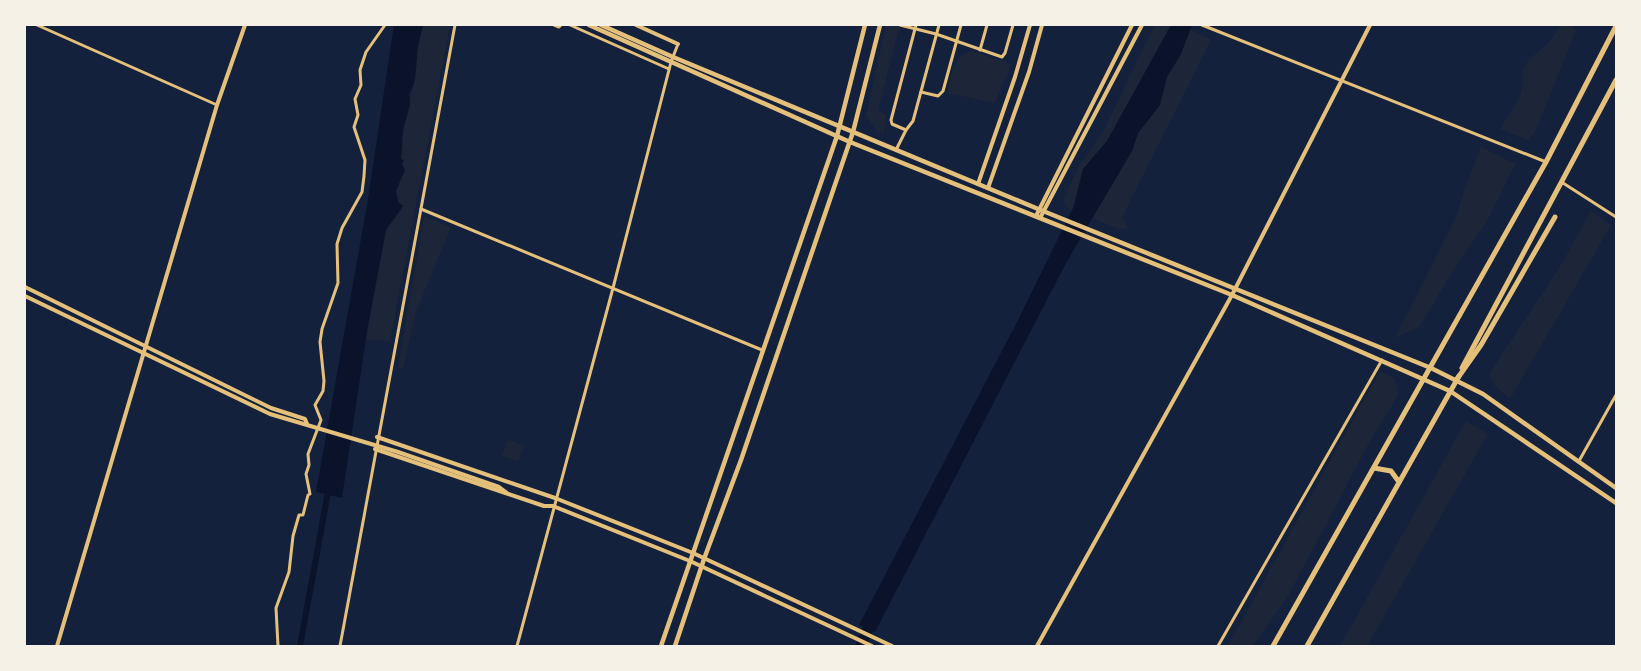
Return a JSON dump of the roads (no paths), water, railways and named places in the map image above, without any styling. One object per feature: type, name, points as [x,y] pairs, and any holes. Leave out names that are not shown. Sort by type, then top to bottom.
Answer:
[{"type":"main road","points":[[589,25],[1431,368],[1483,394],[1616,488]]},
{"type":"main road","points":[[601,25],[850,142],[1232,295],[1450,391],[1616,503]]},
{"type":"main road","points":[[661,646],[837,136],[866,25]]},
{"type":"main road","points":[[675,646],[704,559],[742,460],[850,142],[880,25]]},
{"type":"main road","points":[[1273,646],[1425,380],[1546,162],[1616,26]]},
{"type":"main road","points":[[1457,380],[1616,80]]},
{"type":"main road","points":[[1308,646],[1450,391],[1481,346],[1555,217]]},
{"type":"main road","points":[[1374,468],[1391,471],[1399,482]]},
{"type":"street","points":[[37,25],[217,105]]},
{"type":"street","points":[[57,646],[217,105],[245,25]]},
{"type":"street","points":[[278,646],[276,608],[289,572],[293,536],[299,514],[303,515],[308,495],[310,494],[306,474],[309,465],[308,454],[320,420],[315,405],[323,391],[324,381],[320,342],[322,329],[338,283],[338,244],[342,228],[359,199],[363,184],[364,160],[354,126],[358,115],[356,94],[361,85],[360,70],[366,52],[385,25]]},
{"type":"street","points":[[340,646],[454,25]]},
{"type":"street","points":[[554,25],[559,27],[561,25]]},
{"type":"street","points":[[570,25],[669,69]]},
{"type":"street","points":[[516,646],[613,288],[669,69],[678,44],[636,25]]},
{"type":"street","points":[[900,25],[916,27],[1002,57],[1005,53],[1013,25]]},
{"type":"street","points":[[896,150],[906,130],[914,121],[939,25]]},
{"type":"street","points":[[921,92],[938,96],[943,91],[961,25]]},
{"type":"street","points":[[980,50],[987,25]]},
{"type":"street","points":[[978,184],[1016,77],[1030,25]]},
{"type":"street","points":[[988,188],[1029,72],[1042,25]]},
{"type":"street","points":[[1038,217],[1132,25]]},
{"type":"street","points":[[1041,210],[1142,25]]},
{"type":"street","points":[[1202,25],[1546,162]]},
{"type":"street","points":[[1037,646],[1232,295],[1370,25]]},
{"type":"street","points":[[906,130],[892,124],[891,120],[916,27]]},
{"type":"street","points":[[1563,183],[1616,217]]},
{"type":"street","points":[[421,209],[762,350]]},
{"type":"street","points":[[25,286],[271,408],[305,419],[307,424]]},
{"type":"street","points":[[25,296],[270,414],[307,424],[499,487],[508,495]]},
{"type":"street","points":[[1218,646],[1382,360]]},
{"type":"street","points":[[1579,461],[1616,395]]},
{"type":"street","points":[[377,437],[555,498],[693,553],[892,646]]},
{"type":"street","points":[[375,450],[508,495],[544,506],[553,506],[702,566],[872,646]]},
{"type":"street","points":[[499,487],[507,482]]},
{"type":"waterway","points":[[300,646],[329,487]]},
{"type":"waterway","points":[[861,646],[873,615]]}]
